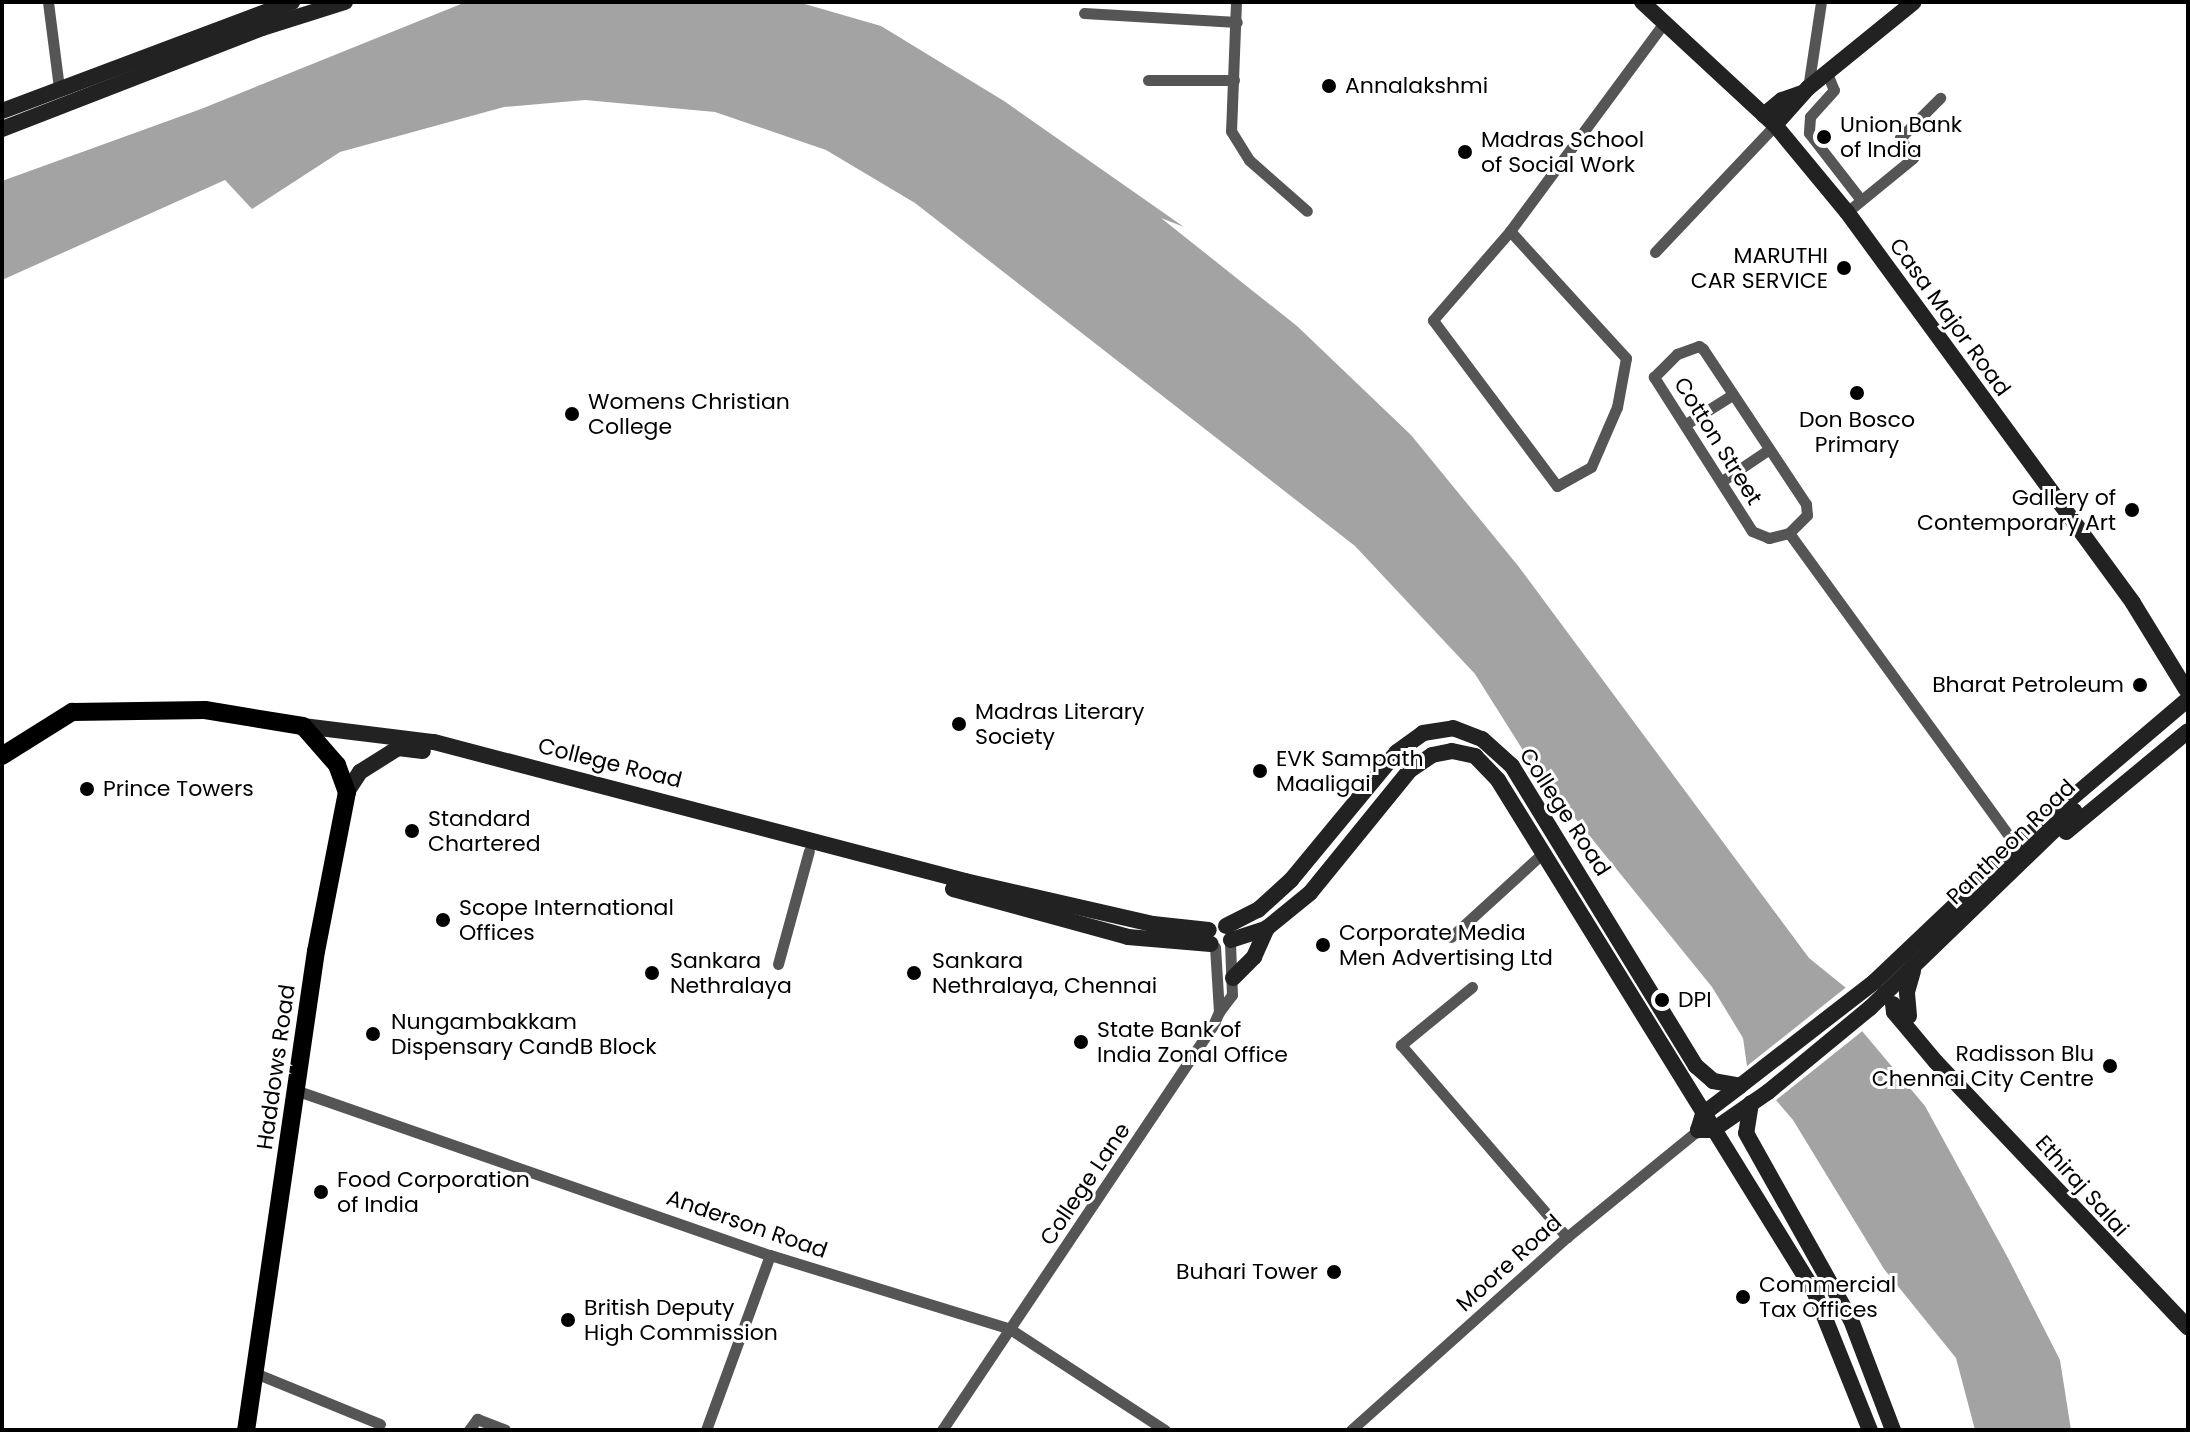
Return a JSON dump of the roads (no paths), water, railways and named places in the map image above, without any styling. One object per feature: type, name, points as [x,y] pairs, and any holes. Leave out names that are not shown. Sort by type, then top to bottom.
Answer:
[{"type":"main road","points":[[2,111],[292,2]]},
{"type":"main road","points":[[2,129],[257,14],[345,2]]},
{"type":"main road","name":"Casa Major Road","points":[[1642,2],[1769,120],[1847,212],[2133,603],[2187,692]]},
{"type":"main road","points":[[1769,120],[1914,2]]},
{"type":"main road","points":[[1794,148],[1794,111],[1805,91]]},
{"type":"main road","points":[[1884,993],[2022,848],[2187,692]]},
{"type":"main road","points":[[2022,848],[2024,829],[2187,692]]},
{"type":"main road","name":"College Road","points":[[2,756],[72,712],[205,710],[434,742],[965,881],[1220,938],[1291,880],[1397,752],[1423,733],[1453,728],[1482,739],[1512,766],[1696,1066],[1713,1081],[1740,1086]]},
{"type":"main road","name":"Pantheon Road","points":[[2037,836],[2188,714]]},
{"type":"main road","points":[[303,726],[337,765],[347,792]]},
{"type":"main road","points":[[2022,848],[2049,845],[2188,731]]},
{"type":"main road","name":"College Road","points":[[347,792],[360,772],[398,748],[431,752],[1128,937],[1220,938],[1267,928],[1310,893],[1410,770],[1432,755],[1452,751],[1475,756],[1498,780],[1705,1125],[1814,1291],[1870,1430]]},
{"type":"main road","name":"Haddows Road","points":[[246,1430],[298,1091],[316,951],[347,792]]},
{"type":"main road","name":"Pantheon Road","points":[[1864,1001],[1884,993],[1914,969],[2022,848]]},
{"type":"main road","points":[[1233,978],[1254,957],[1267,928]]},
{"type":"main road","points":[[1909,1016],[1907,992],[1914,969]]},
{"type":"main road","name":"Ethiraj Salai","points":[[1884,993],[1909,1016],[1944,1057],[1948,1069]]},
{"type":"main road","name":"Ethiraj Salai","points":[[1884,993],[1903,1022],[2140,1282],[2188,1328]]},
{"type":"main road","points":[[1705,1125],[1740,1086],[1864,1001]]},
{"type":"main road","points":[[1705,1125],[1768,1092],[1864,1001]]},
{"type":"main road","points":[[1751,1103],[1746,1133],[1851,1320],[1893,1430]]},
{"type":"street","points":[[48,2],[59,88]]},
{"type":"street","points":[[1236,2],[1231,131],[1249,160],[1307,211]]},
{"type":"street","points":[[1805,91],[1821,2]]},
{"type":"street","points":[[1084,13],[1237,22]]},
{"type":"street","points":[[1510,231],[1626,358],[1617,407],[1591,467],[1557,486],[1433,320],[1510,231],[1664,23]]},
{"type":"street","points":[[1827,73],[1834,90],[1810,117],[1809,133],[1861,200]]},
{"type":"street","points":[[1148,80],[1234,80]]},
{"type":"street","points":[[1847,212],[1913,158],[1900,138],[1940,98]]},
{"type":"street","points":[[1655,252],[1769,120]]},
{"type":"street","name":"Cotton Street","points":[[1699,346],[1732,395],[1808,508],[1807,515],[1789,533],[1769,538],[1756,535],[1654,377],[1677,354],[1699,346]]},
{"type":"street","points":[[1686,424],[1732,395]]},
{"type":"street","points":[[1722,481],[1768,450]]},
{"type":"street","points":[[1789,533],[2022,848]]},
{"type":"street","points":[[778,964],[809,851]]},
{"type":"street","points":[[1451,937],[1542,854]]},
{"type":"street","points":[[1220,938],[1233,978]]},
{"type":"street","points":[[1219,1012],[1220,938]]},
{"type":"street","name":"College Lane","points":[[942,1430],[1131,1154],[1232,995],[1233,978]]},
{"type":"street","points":[[1472,987],[1401,1045],[1567,1237]]},
{"type":"street","name":"Anderson Road","points":[[298,1091],[770,1255],[1010,1329],[1165,1430]]},
{"type":"street","name":"Moore Road","points":[[1351,1430],[1567,1237],[1705,1125]]},
{"type":"street","points":[[706,1430],[770,1255]]},
{"type":"street","points":[[255,1373],[380,1424]]},
{"type":"street","points":[[469,1430],[477,1419],[505,1430]]},
{"type":"place","name":"Annalakshmi","points":[[1329,86]]},
{"type":"place","name":"Union Bank of India","points":[[1824,137]]},
{"type":"place","name":"Madras School of Social Work","points":[[1465,152]]},
{"type":"place","name":"MARUTHI CAR SERVICE","points":[[1844,268]]},
{"type":"place","name":"Don Bosco Primary","points":[[1857,393]]},
{"type":"place","name":"Womens Christian College","points":[[572,414]]},
{"type":"place","name":"Gallery of Contemporary Art","points":[[2132,510]]},
{"type":"place","name":"Bharat Petroleum","points":[[2140,685]]},
{"type":"place","name":"Madras Literary Society","points":[[959,724]]},
{"type":"place","name":"EVK Sampath Maaligai","points":[[1260,771]]},
{"type":"place","name":"Prince Towers","points":[[87,789]]},
{"type":"place","name":"Standard Chartered","points":[[412,831]]},
{"type":"place","name":"Scope International Offices","points":[[443,920]]},
{"type":"place","name":"Corporate Media Men Advertising Ltd","points":[[1323,945]]},
{"type":"place","name":"Sankara Nethralaya","points":[[652,973]]},
{"type":"place","name":"Sankara Nethralaya, Chennai","points":[[914,973]]},
{"type":"place","name":"DPI","points":[[1662,1000]]},
{"type":"place","name":"Nungambakkam Dispensary CandB Block","points":[[373,1034]]},
{"type":"place","name":"State Bank of India Zonal Office","points":[[1081,1042]]},
{"type":"place","name":"Radisson Blu Chennai City Centre","points":[[2110,1066]]},
{"type":"place","name":"Food Corporation of India","points":[[321,1192]]},
{"type":"place","name":"Buhari Tower","points":[[1334,1272]]},
{"type":"place","name":"Commercial Tax Offices","points":[[1743,1297]]},
{"type":"place","name":"British Deputy High Commission","points":[[568,1320]]}]
